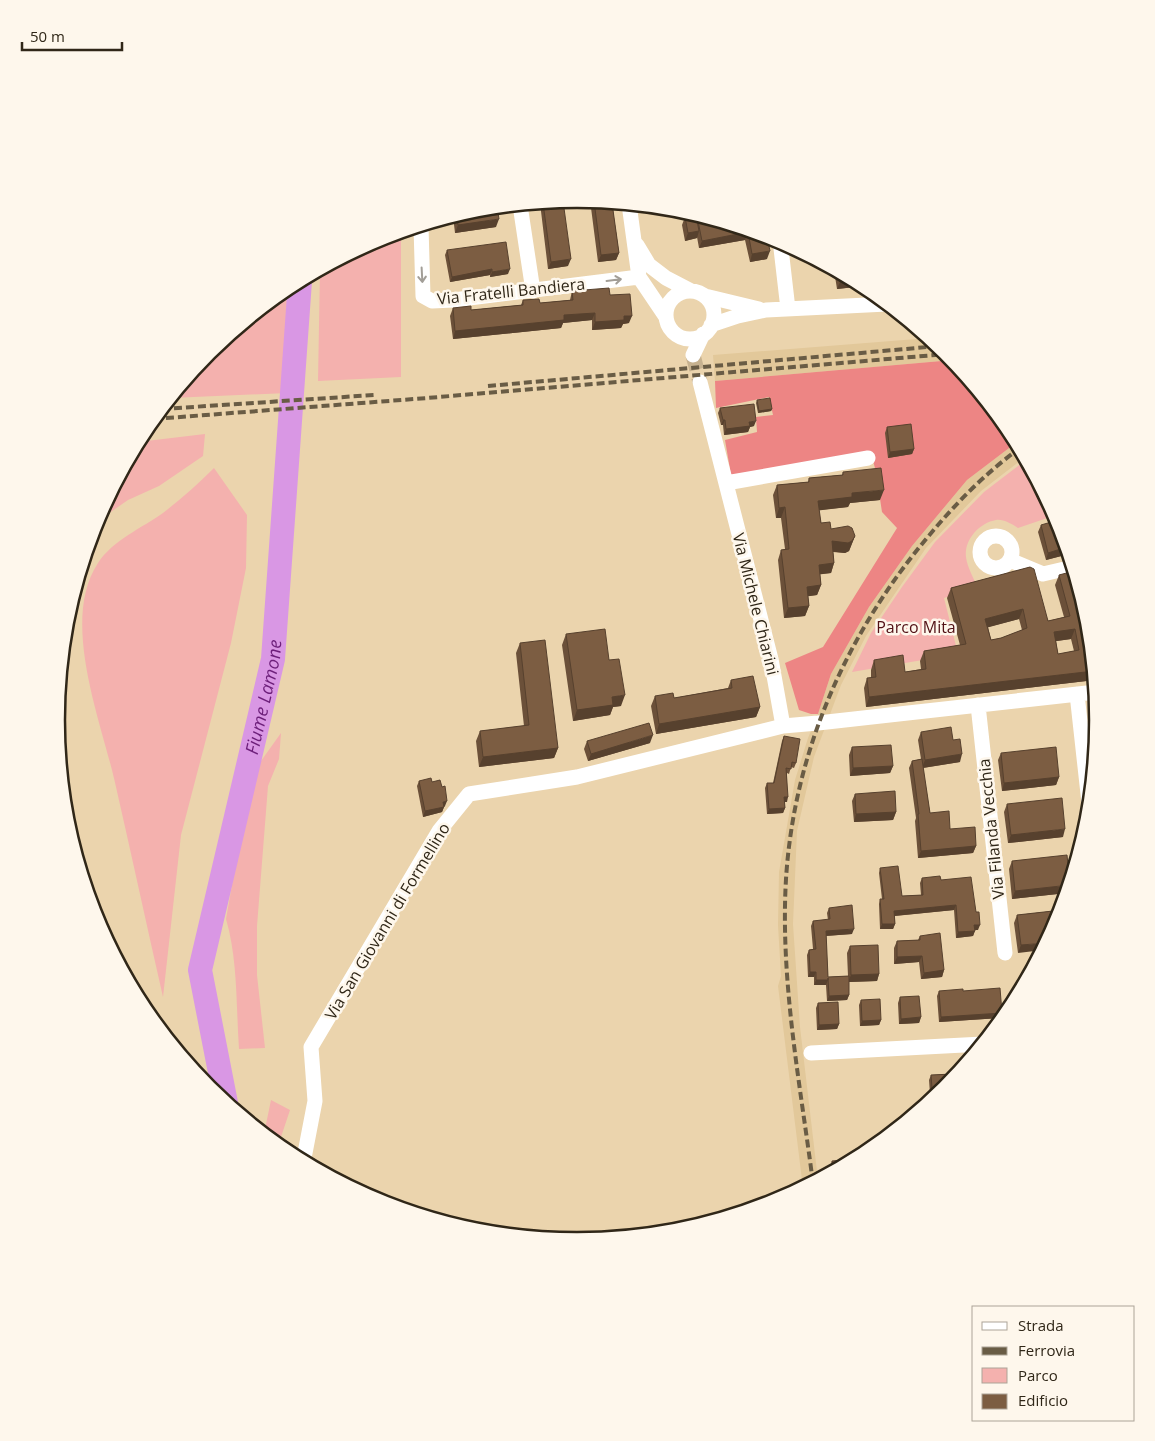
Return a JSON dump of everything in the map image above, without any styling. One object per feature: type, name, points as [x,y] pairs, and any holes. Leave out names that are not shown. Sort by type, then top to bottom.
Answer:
[{"type":"street","points":[[521,211],[533,291]]},
{"type":"street","points":[[630,211],[638,277],[666,317],[672,330],[684,338],[691,339],[738,316],[766,310],[876,305]]},
{"type":"street","name":"Via Fratelli Bandiera","points":[[421,232],[423,296],[432,301],[533,291],[638,277]]},
{"type":"street","points":[[635,242],[650,265],[666,278],[698,293],[710,302],[714,318],[693,355],[684,338]]},
{"type":"street","points":[[781,250],[788,309]]},
{"type":"street","points":[[666,317],[666,309],[676,295],[683,292],[698,293],[766,310]]},
{"type":"street","name":"Via Michele Chiarini","points":[[700,382],[771,659],[783,726]]},
{"type":"street","points":[[726,483],[868,458]]},
{"type":"street","points":[[1010,560],[1043,574],[1067,568]]},
{"type":"street","points":[[783,726],[1089,693]]},
{"type":"street","points":[[1077,694],[1087,781]]},
{"type":"street","name":"Via Filanda Vecchia","points":[[978,704],[1005,953]]},
{"type":"street","name":"Via San Giovanni di Formellino","points":[[305,1154],[315,1101],[311,1047],[439,831],[469,794],[577,778],[783,726]]},
{"type":"street","points":[[811,1053],[972,1047]]},
{"type":"shaded area","points":[[919,339],[943,361],[715,381],[713,355]]},
{"type":"shaded area","points":[[943,361],[984,409],[1011,447],[967,480],[912,546],[869,607],[831,674],[818,714],[799,710],[785,663],[823,647],[897,528],[882,512],[871,453],[731,475],[725,440],[757,432],[756,417],[773,415],[769,397],[716,408],[715,381]]},
{"type":"shaded area","points":[[1011,447],[1019,461],[981,491],[926,548],[866,636],[841,685],[814,757],[797,831],[793,924],[800,1027],[817,1173],[802,1181],[778,986],[781,976],[778,925],[779,872],[795,780],[831,674],[869,607],[912,546],[967,480]]},
{"type":"green space","points":[[401,240],[401,377],[318,381],[320,278],[351,261]]},
{"type":"green space","points":[[293,294],[287,393],[180,398],[215,358],[240,335]]},
{"type":"green space","points":[[205,434],[203,456],[159,486],[128,500],[109,513],[134,464],[148,441]]},
{"type":"green space","name":"Parco Mita","points":[[1021,464],[1048,518],[1018,528],[1010,523],[996,520],[984,525],[970,539],[967,544],[966,557],[977,587],[944,598],[958,654],[852,672],[871,633],[935,542],[984,492]]},
{"type":"green space","points":[[214,468],[247,515],[246,568],[231,643],[181,835],[163,997],[116,787],[94,704],[83,643],[83,614],[87,587],[98,563],[104,555],[128,535],[170,508]]},
{"type":"green space","points":[[281,733],[279,759],[268,786],[257,926],[257,975],[265,1048],[239,1049],[235,967],[226,919],[239,845],[256,768]]},
{"type":"green space","points":[[271,1100],[290,1110],[281,1138],[266,1127]]},
{"type":"building","points":[[564,208],[571,259],[551,262],[544,209]]},
{"type":"building","points":[[595,209],[613,209],[619,253],[601,255]]},
{"type":"building","points":[[498,214],[499,219],[458,225],[458,222]]},
{"type":"building","points":[[686,220],[697,222],[699,231],[688,233]]},
{"type":"building","points":[[698,223],[738,234],[702,241]]},
{"type":"building","points":[[749,238],[769,245],[770,251],[752,254]]},
{"type":"building","points":[[506,242],[510,269],[492,272],[492,269],[452,277],[447,250]]},
{"type":"building","points":[[609,288],[610,295],[630,294],[632,316],[624,316],[624,320],[595,322],[595,313],[564,315],[564,320],[455,331],[453,308],[471,306],[471,310],[523,305],[523,300],[539,299],[540,303],[573,300],[572,291]]},
{"type":"building","points":[[770,398],[772,409],[759,411],[757,400]]},
{"type":"building","points":[[754,404],[756,421],[749,422],[750,426],[726,429],[725,420],[723,420],[720,408]]},
{"type":"building","points":[[911,424],[914,449],[890,452],[887,427]]},
{"type":"building","points":[[881,468],[884,490],[852,493],[852,497],[818,501],[821,523],[830,522],[831,529],[848,526],[852,528],[855,536],[848,543],[832,541],[834,563],[819,565],[821,585],[807,587],[809,606],[788,608],[781,550],[789,549],[785,507],[779,508],[777,485],[809,482],[809,478],[843,475],[843,472]]},
{"type":"building","points":[[1050,522],[1060,549],[1048,553],[1041,525]]},
{"type":"building","points":[[1030,567],[1034,569],[1048,621],[1070,616],[1059,575],[1068,573],[1080,621],[1088,672],[869,697],[867,678],[876,677],[874,660],[903,655],[905,672],[926,669],[924,651],[966,644],[951,588]],"holes":[[[1023,609],[1027,628],[991,640],[985,619]],[[1075,629],[1079,650],[1058,654],[1054,632]]]},
{"type":"building","points":[[605,629],[609,660],[619,659],[625,695],[612,697],[613,705],[577,710],[566,634]]},
{"type":"building","points":[[545,640],[558,748],[483,757],[480,731],[529,725],[520,643]]},
{"type":"building","points":[[753,676],[760,707],[659,724],[655,696],[673,693],[674,698],[732,688],[731,680]]},
{"type":"building","points":[[649,723],[653,735],[591,754],[587,741]]},
{"type":"building","points":[[951,727],[953,740],[960,739],[962,754],[925,760],[921,732]]},
{"type":"building","points":[[784,736],[800,739],[796,763],[792,762],[791,769],[786,768],[788,797],[784,797],[785,808],[769,809],[767,783],[774,783]]},
{"type":"building","points":[[891,745],[893,766],[853,768],[852,747]]},
{"type":"building","points":[[1056,747],[1059,777],[1004,783],[1001,753]]},
{"type":"building","points":[[922,759],[930,813],[949,811],[950,829],[975,827],[976,846],[921,851],[919,814],[912,761]]},
{"type":"building","points":[[431,778],[432,782],[440,780],[442,787],[445,786],[447,801],[443,802],[444,807],[425,811],[419,781]]},
{"type":"building","points":[[895,791],[896,812],[856,814],[855,794]]},
{"type":"building","points":[[1062,798],[1065,829],[1011,835],[1007,804]]},
{"type":"building","points":[[1067,855],[1068,868],[1063,886],[1015,891],[1012,861]]},
{"type":"building","points":[[898,866],[902,896],[923,895],[922,878],[940,876],[941,880],[971,877],[976,912],[979,912],[980,925],[974,925],[975,931],[958,932],[956,905],[894,911],[895,924],[882,924],[880,899],[884,899],[880,868]]},
{"type":"building","points":[[852,905],[854,929],[826,931],[828,977],[849,976],[849,995],[829,996],[828,978],[828,980],[816,980],[816,972],[810,972],[809,950],[816,949],[813,921],[830,919],[829,908]]},
{"type":"building","points":[[1053,911],[1039,944],[1021,945],[1017,915]]},
{"type":"building","points":[[940,933],[944,970],[924,973],[922,956],[897,957],[897,941],[920,940],[920,936]]},
{"type":"building","points":[[878,945],[879,974],[851,975],[850,946]]},
{"type":"building","points":[[1000,988],[1002,1008],[998,1013],[941,1017],[939,991],[963,989],[963,991]]},
{"type":"building","points":[[919,996],[921,1017],[901,1019],[900,997]]},
{"type":"building","points":[[880,999],[881,1020],[862,1021],[861,1000]]},
{"type":"building","points":[[838,1002],[839,1024],[819,1025],[818,1003]]},
{"type":"building","points":[[948,1074],[935,1088],[932,1088],[931,1075]]},
{"type":"building","points":[[840,1160],[832,1165],[832,1161]]},
{"type":"waterway","name":"Fiume Lamone","points":[[224,1091],[200,970],[273,659],[299,290]]},
{"type":"tunnel","points":[[693,355],[700,382]]},
{"type":"railway","points":[[488,386],[928,347]]},
{"type":"railway","points":[[164,418],[937,355]]},
{"type":"railway","points":[[172,408],[374,395]]},
{"type":"railway","points":[[812,1176],[792,1031],[786,955],[786,879],[791,831],[800,784],[814,738],[831,694],[851,651],[875,609],[902,570],[942,520],[985,477],[1014,452]]}]
